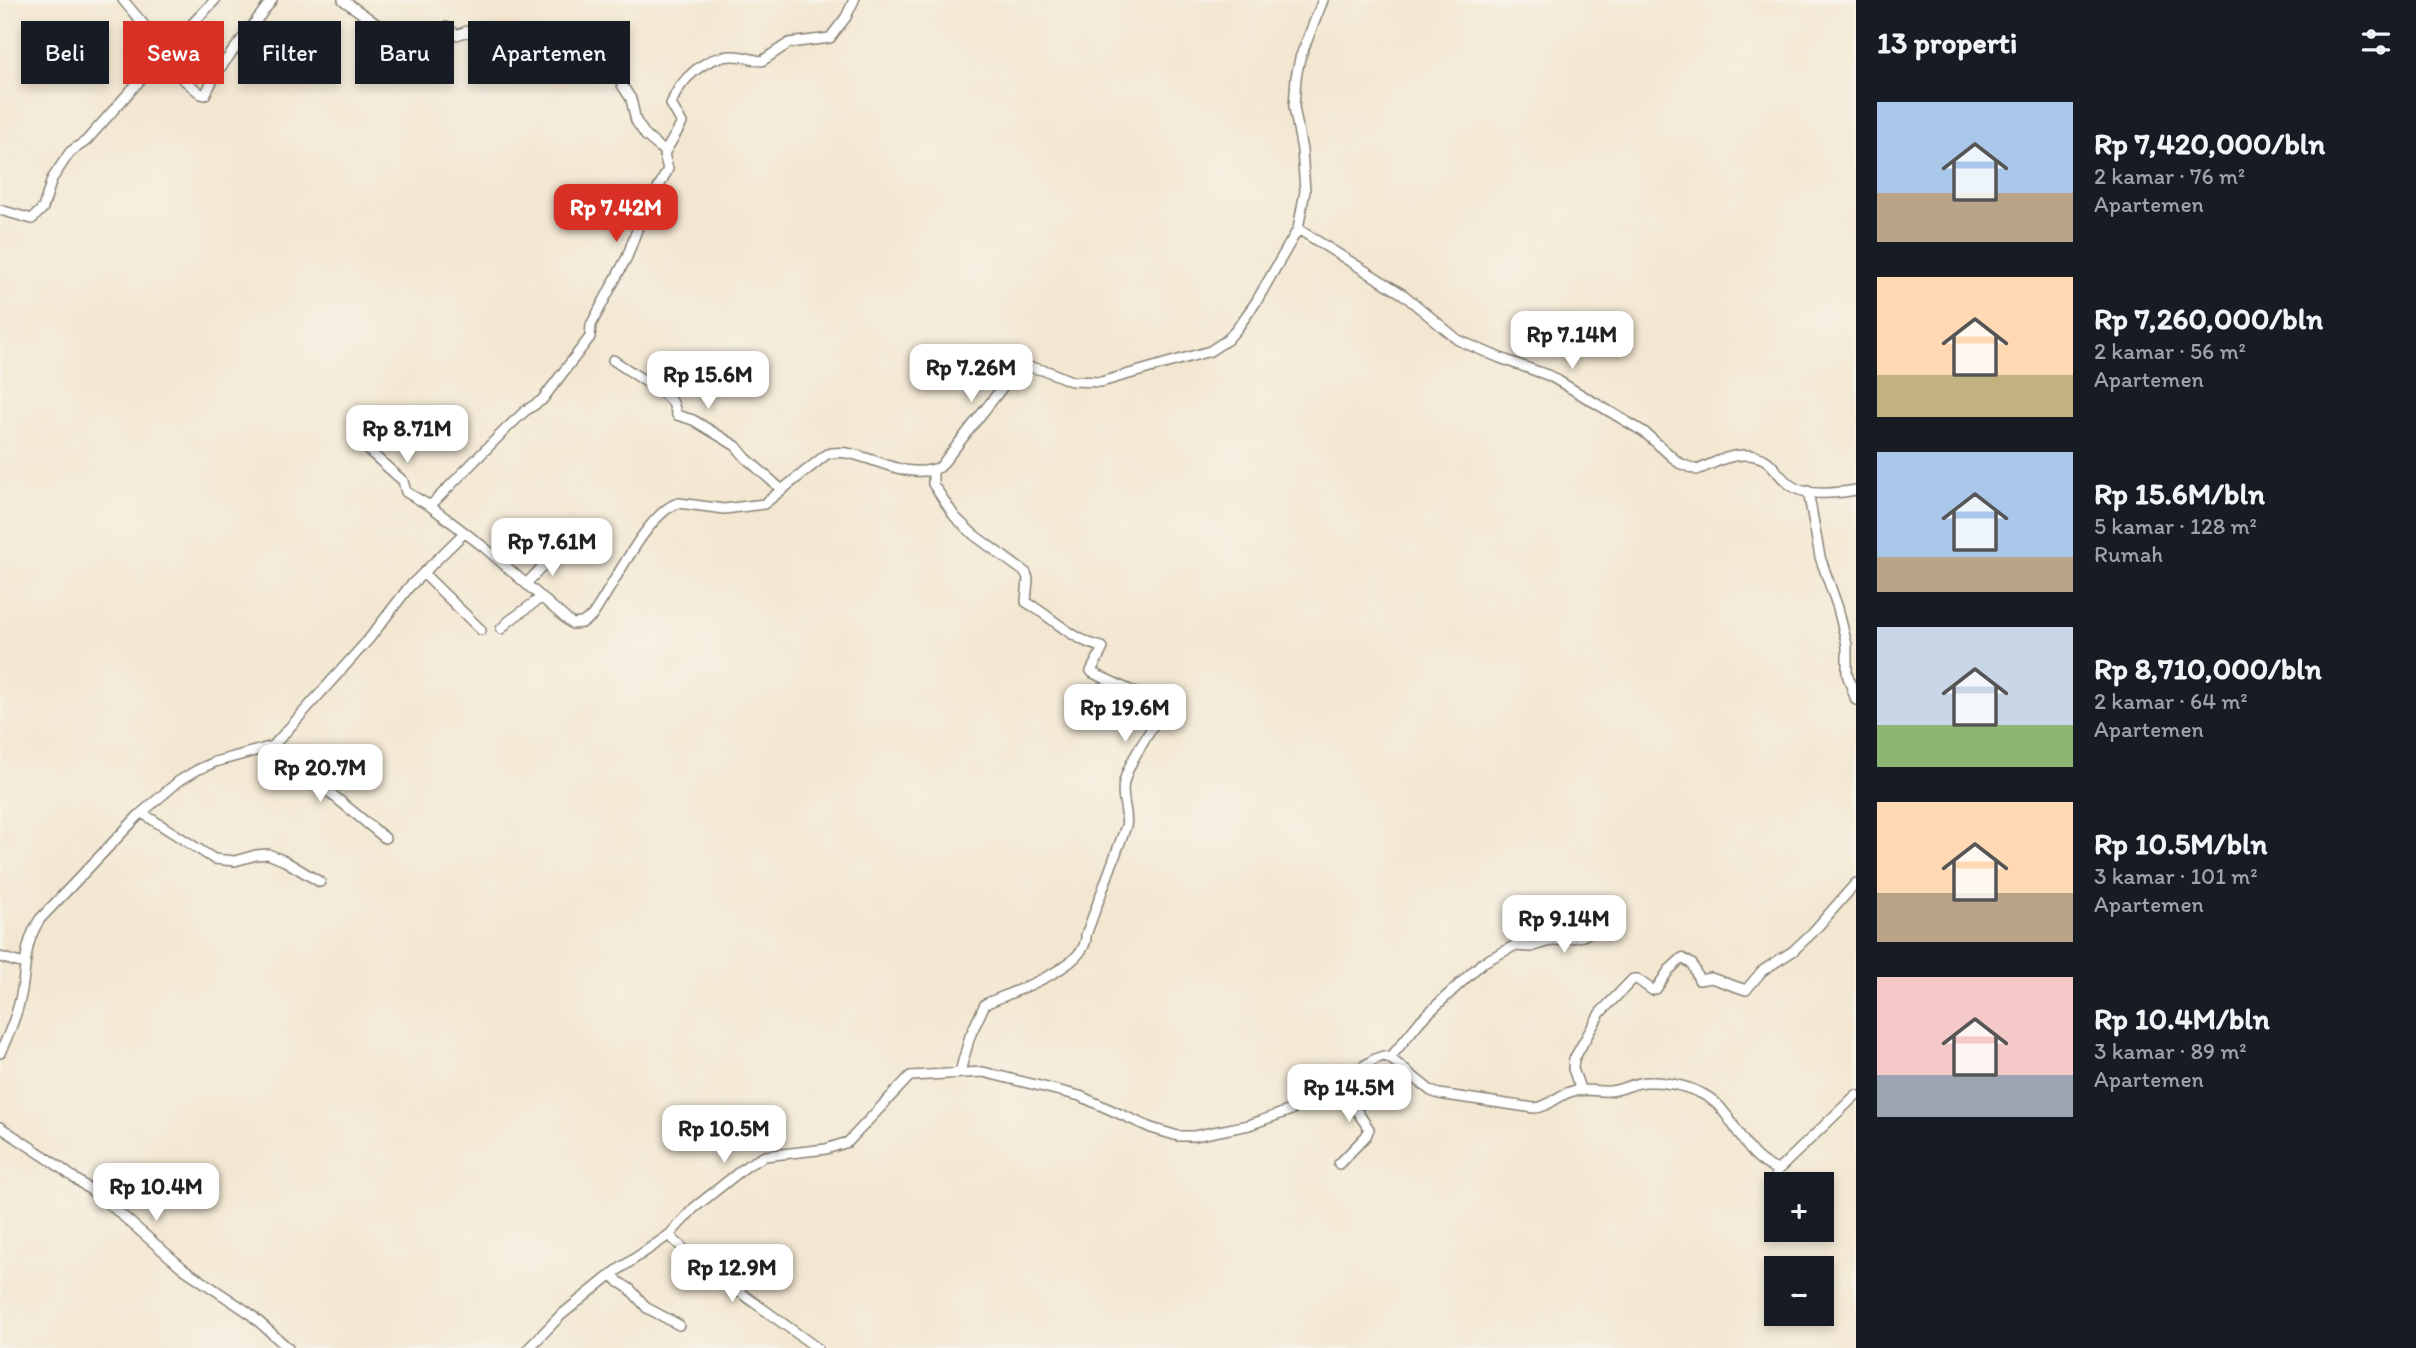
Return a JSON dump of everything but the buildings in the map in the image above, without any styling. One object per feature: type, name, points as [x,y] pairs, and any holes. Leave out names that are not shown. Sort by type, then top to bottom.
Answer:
[{"type":"street","points":[[123,0],[138,21]]},
{"type":"street","points":[[195,21],[215,0]]},
{"type":"street","points":[[224,63],[272,0]]},
{"type":"street","points":[[343,0],[385,30],[389,47],[422,55],[431,49],[446,27],[457,35],[467,31],[486,42],[525,50],[538,47],[551,56],[575,37],[595,30],[613,59],[622,85],[631,99],[636,121],[646,136],[665,152]]},
{"type":"street","points":[[430,506],[507,428],[542,400],[591,335],[592,323],[627,257],[644,215],[668,169],[663,158],[682,125],[671,104],[672,100],[695,69],[731,55],[762,61],[789,44],[826,40],[838,29],[854,0]]},
{"type":"street","points":[[368,450],[403,481],[406,492],[430,506],[527,583],[565,620],[572,624],[582,623],[592,616],[636,545],[664,508],[679,503],[712,509],[746,508],[764,504],[827,454],[839,450],[891,467],[933,470],[940,467],[1016,370],[1024,366],[1047,371],[1071,381],[1101,383],[1210,351],[1227,340],[1256,302],[1298,229],[1305,191],[1302,150],[1294,107],[1296,76],[1300,58],[1323,0]]},
{"type":"street","points":[[0,210],[32,219],[37,216],[43,208],[59,165],[70,152],[86,141],[138,84]]},
{"type":"street","points":[[191,84],[205,95],[211,84]]},
{"type":"street","points":[[1298,229],[1404,295],[1458,340],[1531,368],[1572,388],[1644,432],[1679,463],[1697,470],[1733,456],[1760,457],[1769,462],[1793,487],[1808,491],[1856,490]]},
{"type":"street","points":[[613,360],[663,393],[673,403],[677,415],[693,420],[736,446],[782,490]]},
{"type":"street","points":[[933,470],[933,484],[955,517],[974,535],[1026,572],[1026,601],[1056,620],[1066,630],[1103,648],[1093,667],[1093,673],[1161,706],[1156,724],[1127,772],[1122,792],[1128,815],[1086,935],[1087,942],[1061,969],[985,1004],[970,1037],[960,1072]]},
{"type":"street","points":[[1808,491],[1820,557],[1838,608],[1847,645],[1847,674],[1856,701]]},
{"type":"street","points":[[0,1053],[4,1033],[17,1016],[31,933],[40,919],[162,795],[197,770],[215,762],[273,746],[344,668],[409,587],[464,533]]},
{"type":"street","points":[[527,583],[555,553]]},
{"type":"street","points":[[423,573],[481,630]]},
{"type":"street","points":[[501,629],[542,597]]},
{"type":"street","points":[[273,746],[385,838]]},
{"type":"street","points":[[142,813],[214,859],[235,861],[268,854],[320,882]]},
{"type":"street","points":[[1581,1091],[1573,1069],[1574,1059],[1600,1013],[1633,979],[1654,990],[1682,958],[1692,964],[1699,980],[1711,978],[1746,990],[1762,971],[1793,951],[1813,932],[1856,883]]},
{"type":"street","points":[[1390,1058],[1421,1020],[1482,963],[1514,946],[1531,947],[1583,936],[1604,923]]},
{"type":"street","points":[[0,957],[24,964]]},
{"type":"street","points":[[530,1348],[560,1316],[612,1274],[669,1235],[694,1208],[748,1165],[765,1156],[825,1149],[848,1142],[910,1076],[983,1072],[1080,1096],[1151,1128],[1178,1136],[1194,1136],[1249,1125],[1290,1111],[1383,1056],[1390,1058],[1431,1091],[1478,1101],[1538,1108],[1566,1094],[1612,1091],[1645,1082],[1687,1088],[1717,1104],[1747,1149],[1776,1169],[1776,1172]]},
{"type":"street","points":[[1337,1082],[1369,1129],[1366,1136],[1339,1164]]},
{"type":"street","points":[[1776,1169],[1782,1167],[1836,1112],[1856,1096]]},
{"type":"street","points":[[0,1127],[108,1203],[184,1269],[248,1312],[288,1348]]},
{"type":"street","points":[[669,1235],[694,1259],[817,1348]]},
{"type":"street","points":[[612,1274],[647,1308],[679,1325]]}]
